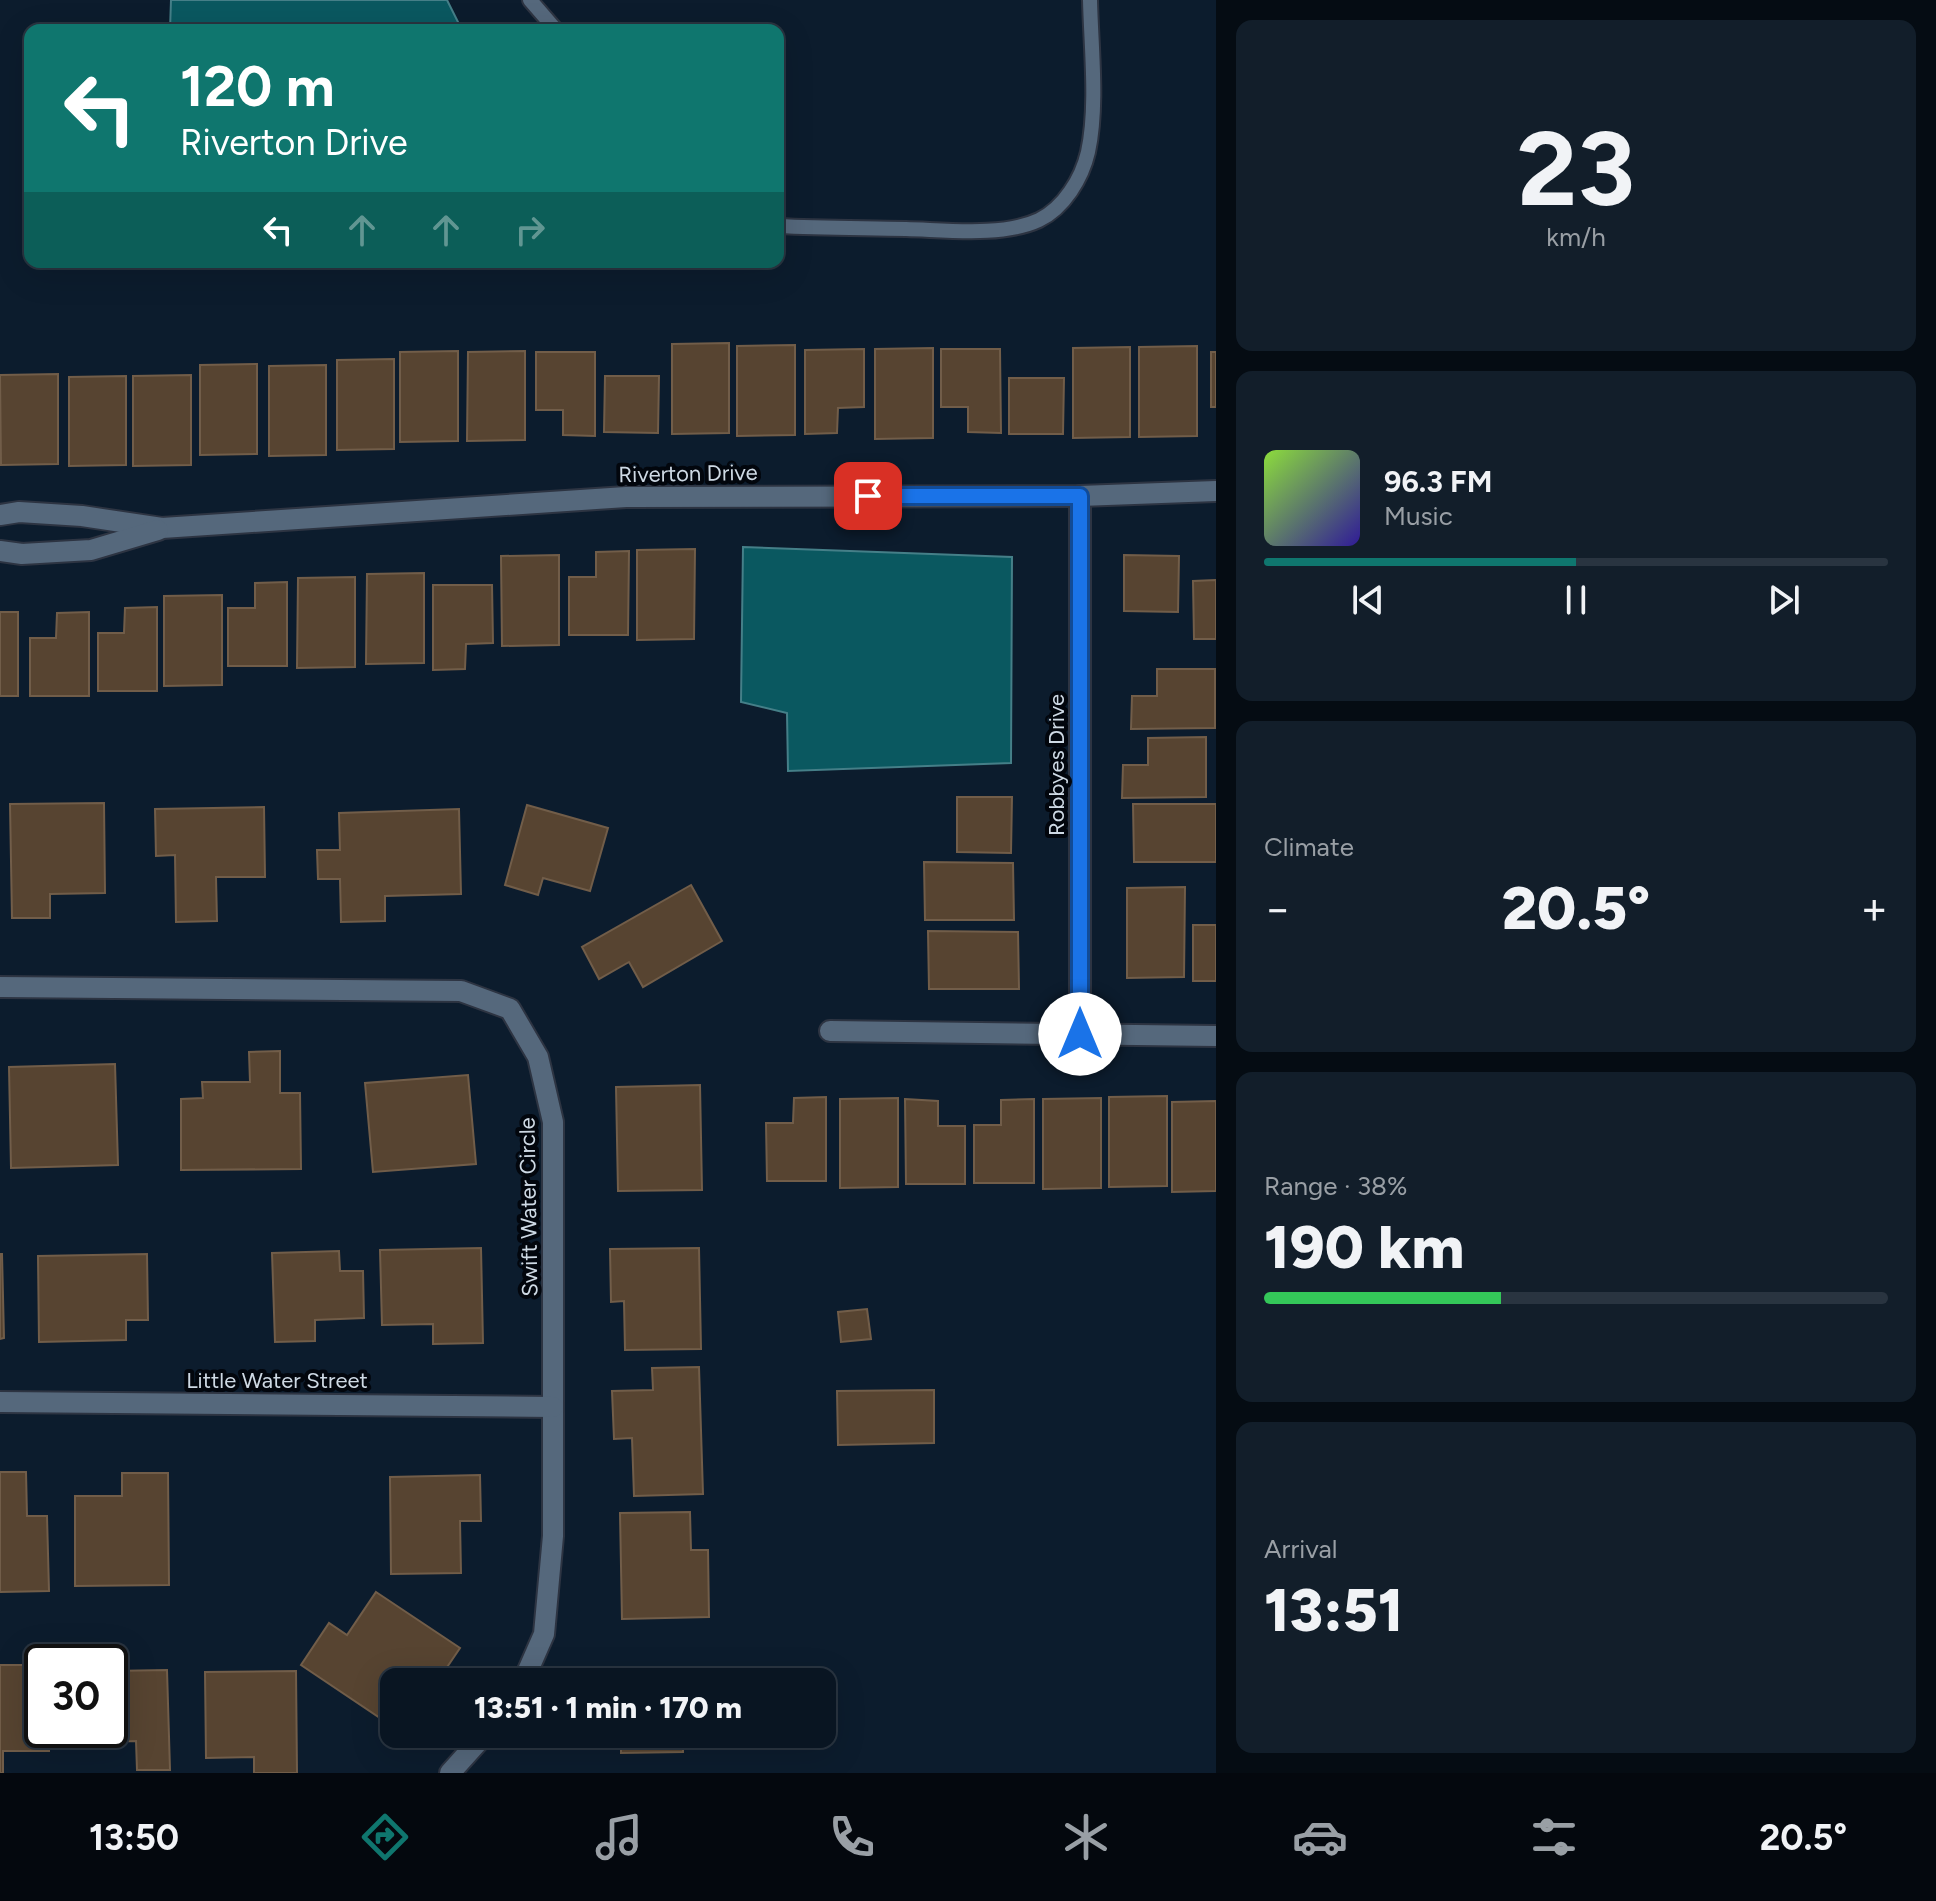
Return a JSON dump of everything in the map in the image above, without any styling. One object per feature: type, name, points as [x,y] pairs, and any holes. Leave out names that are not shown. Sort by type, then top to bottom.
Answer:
[{"type":"street","name":"Riverton Drive","points":[[0,515],[19,512],[82,516],[162,528],[626,497],[1080,496],[1216,491]]},
{"type":"street","name":"Robbyes Drive","points":[[1080,496],[1080,1034]]},
{"type":"street","name":"Riverton Drive","points":[[0,551],[22,554],[91,550],[162,528]]},
{"type":"street","name":"Swift Water Circle","points":[[0,987],[461,991],[510,1009],[538,1057],[553,1122],[553,1536],[544,1634],[529,1668]]},
{"type":"street","points":[[830,1031],[1216,1036]]},
{"type":"street","name":"Little Water Street","points":[[0,1402],[553,1407]]},
{"type":"street","points":[[450,1773],[472,1748]]},
{"type":"lane","points":[[530,0],[551,24]]},
{"type":"lane","points":[[784,226],[1013,228],[1037,221],[1052,212],[1078,178],[1088,152],[1092,117],[1090,0]]},
{"type":"shaded area","points":[[171,0],[447,0],[459,24],[170,24]]},
{"type":"shaded area","points":[[743,547],[1012,557],[1011,763],[788,771],[787,713],[741,702]]},
{"type":"building","points":[[729,343],[729,433],[672,434],[672,344]]},
{"type":"building","points":[[795,345],[795,435],[737,436],[737,346]]},
{"type":"building","points":[[1197,346],[1197,436],[1139,437],[1139,347]]},
{"type":"building","points":[[1130,347],[1130,437],[1073,438],[1073,348]]},
{"type":"building","points":[[933,348],[933,438],[875,439],[875,349]]},
{"type":"building","points":[[864,349],[864,407],[838,408],[837,433],[805,434],[805,350]]},
{"type":"building","points":[[941,349],[1000,349],[1001,433],[968,432],[968,407],[941,407]]},
{"type":"building","points":[[458,351],[458,441],[400,442],[400,352]]},
{"type":"building","points":[[525,351],[525,440],[467,441],[468,352]]},
{"type":"building","points":[[536,352],[595,352],[595,436],[563,435],[563,410],[536,410]]},
{"type":"building","points":[[1211,352],[1216,352],[1216,407],[1211,407]]},
{"type":"building","points":[[394,359],[394,449],[337,450],[337,360]]},
{"type":"building","points":[[257,364],[257,454],[200,455],[200,365]]},
{"type":"building","points":[[326,365],[326,455],[269,456],[269,366]]},
{"type":"building","points":[[58,374],[58,464],[1,465],[0,375]]},
{"type":"building","points":[[191,375],[191,465],[133,466],[133,376]]},
{"type":"building","points":[[126,376],[126,465],[69,466],[69,377]]},
{"type":"building","points":[[605,376],[659,376],[658,433],[604,432]]},
{"type":"building","points":[[1009,378],[1064,378],[1063,434],[1009,434]]},
{"type":"building","points":[[695,549],[694,639],[637,640],[637,550]]},
{"type":"building","points":[[629,551],[628,635],[569,635],[569,577],[596,577],[596,552]]},
{"type":"building","points":[[559,555],[559,645],[502,646],[501,556]]},
{"type":"building","points":[[1124,555],[1179,556],[1178,612],[1124,611]]},
{"type":"building","points":[[424,573],[424,663],[366,664],[367,574]]},
{"type":"building","points":[[355,577],[355,667],[297,668],[298,578]]},
{"type":"building","points":[[1216,580],[1216,639],[1194,639],[1193,581]]},
{"type":"building","points":[[287,582],[287,666],[228,666],[228,608],[255,608],[255,583]]},
{"type":"building","points":[[433,585],[492,585],[493,643],[466,644],[465,669],[433,670]]},
{"type":"building","points":[[222,595],[222,685],[164,686],[164,596]]},
{"type":"building","points":[[157,607],[157,691],[98,691],[98,633],[124,633],[125,608]]},
{"type":"building","points":[[0,612],[18,612],[18,696],[0,696]]},
{"type":"building","points":[[89,612],[89,696],[30,696],[30,638],[56,638],[57,613]]},
{"type":"building","points":[[1157,669],[1215,669],[1215,728],[1131,729],[1132,696],[1157,696]]},
{"type":"building","points":[[1206,737],[1206,797],[1122,798],[1123,765],[1148,765],[1148,738]]},
{"type":"building","points":[[957,797],[1012,797],[1011,853],[957,852]]},
{"type":"building","points":[[104,803],[105,893],[50,894],[50,918],[12,918],[10,804]]},
{"type":"building","points":[[1133,804],[1216,804],[1216,862],[1134,862]]},
{"type":"building","points":[[527,805],[608,828],[590,891],[543,878],[538,895],[505,885]]},
{"type":"building","points":[[264,807],[265,877],[216,877],[217,921],[176,922],[175,855],[156,856],[155,809]]},
{"type":"building","points":[[459,809],[461,894],[385,896],[385,921],[341,922],[340,879],[318,879],[317,850],[340,850],[339,813]]},
{"type":"building","points":[[924,862],[1013,863],[1014,920],[925,920]]},
{"type":"building","points":[[691,885],[722,941],[643,987],[629,962],[599,979],[582,947]]},
{"type":"building","points":[[1185,887],[1184,977],[1127,978],[1127,888]]},
{"type":"building","points":[[1193,925],[1216,925],[1216,981],[1193,981]]},
{"type":"building","points":[[928,931],[1018,932],[1019,989],[929,989]]},
{"type":"building","points":[[280,1051],[280,1093],[300,1093],[301,1169],[181,1170],[181,1099],[203,1098],[202,1082],[250,1082],[249,1052]]},
{"type":"building","points":[[115,1064],[118,1165],[11,1168],[9,1067]]},
{"type":"building","points":[[468,1075],[476,1164],[373,1172],[365,1083]]},
{"type":"building","points":[[700,1085],[702,1190],[618,1191],[616,1087]]},
{"type":"building","points":[[1167,1096],[1167,1186],[1109,1187],[1109,1097]]},
{"type":"building","points":[[826,1097],[826,1181],[767,1181],[766,1123],[793,1123],[794,1098]]},
{"type":"building","points":[[898,1098],[898,1187],[840,1188],[840,1099]]},
{"type":"building","points":[[1101,1098],[1101,1188],[1043,1189],[1043,1099]]},
{"type":"building","points":[[905,1099],[938,1101],[938,1126],[965,1126],[965,1184],[906,1184]]},
{"type":"building","points":[[1034,1099],[1034,1183],[974,1183],[974,1125],[1001,1125],[1001,1100]]},
{"type":"building","points":[[1216,1101],[1216,1191],[1172,1192],[1172,1102]]},
{"type":"building","points":[[481,1248],[483,1343],[433,1344],[433,1324],[382,1325],[380,1250]]},
{"type":"building","points":[[699,1248],[701,1349],[625,1350],[624,1301],[611,1302],[610,1249]]},
{"type":"building","points":[[339,1251],[340,1271],[363,1271],[364,1318],[315,1320],[315,1341],[275,1342],[272,1253]]},
{"type":"building","points":[[0,1254],[4,1338],[0,1339]]},
{"type":"building","points":[[147,1254],[148,1320],[126,1320],[126,1340],[39,1342],[38,1256]]},
{"type":"building","points":[[867,1309],[871,1339],[841,1342],[838,1312]]},
{"type":"building","points":[[699,1367],[703,1494],[634,1496],[632,1438],[614,1439],[612,1391],[653,1390],[652,1368]]},
{"type":"building","points":[[934,1390],[934,1443],[838,1445],[837,1391]]},
{"type":"building","points":[[0,1472],[26,1472],[27,1516],[47,1516],[49,1591],[0,1592]]},
{"type":"building","points":[[122,1473],[168,1473],[169,1585],[75,1586],[75,1496],[122,1496]]},
{"type":"building","points":[[480,1475],[481,1521],[460,1521],[461,1573],[391,1574],[390,1477]]},
{"type":"building","points":[[690,1512],[691,1550],[708,1550],[709,1617],[622,1619],[620,1513]]},
{"type":"building","points":[[376,1592],[460,1648],[446,1668],[380,1668],[380,1718],[301,1665],[329,1623],[347,1635]]},
{"type":"building","points":[[0,1665],[24,1665],[24,1748],[49,1748],[49,1751],[3,1751],[3,1773],[0,1773]]},
{"type":"building","points":[[167,1670],[170,1770],[137,1770],[136,1741],[128,1741],[128,1671]]},
{"type":"building","points":[[296,1671],[297,1773],[254,1773],[254,1757],[206,1758],[205,1672]]},
{"type":"building","points":[[621,1748],[683,1748],[683,1752],[621,1753]]},
{"type":"route","points":[[868,496],[1080,496],[1080,1034]]}]
